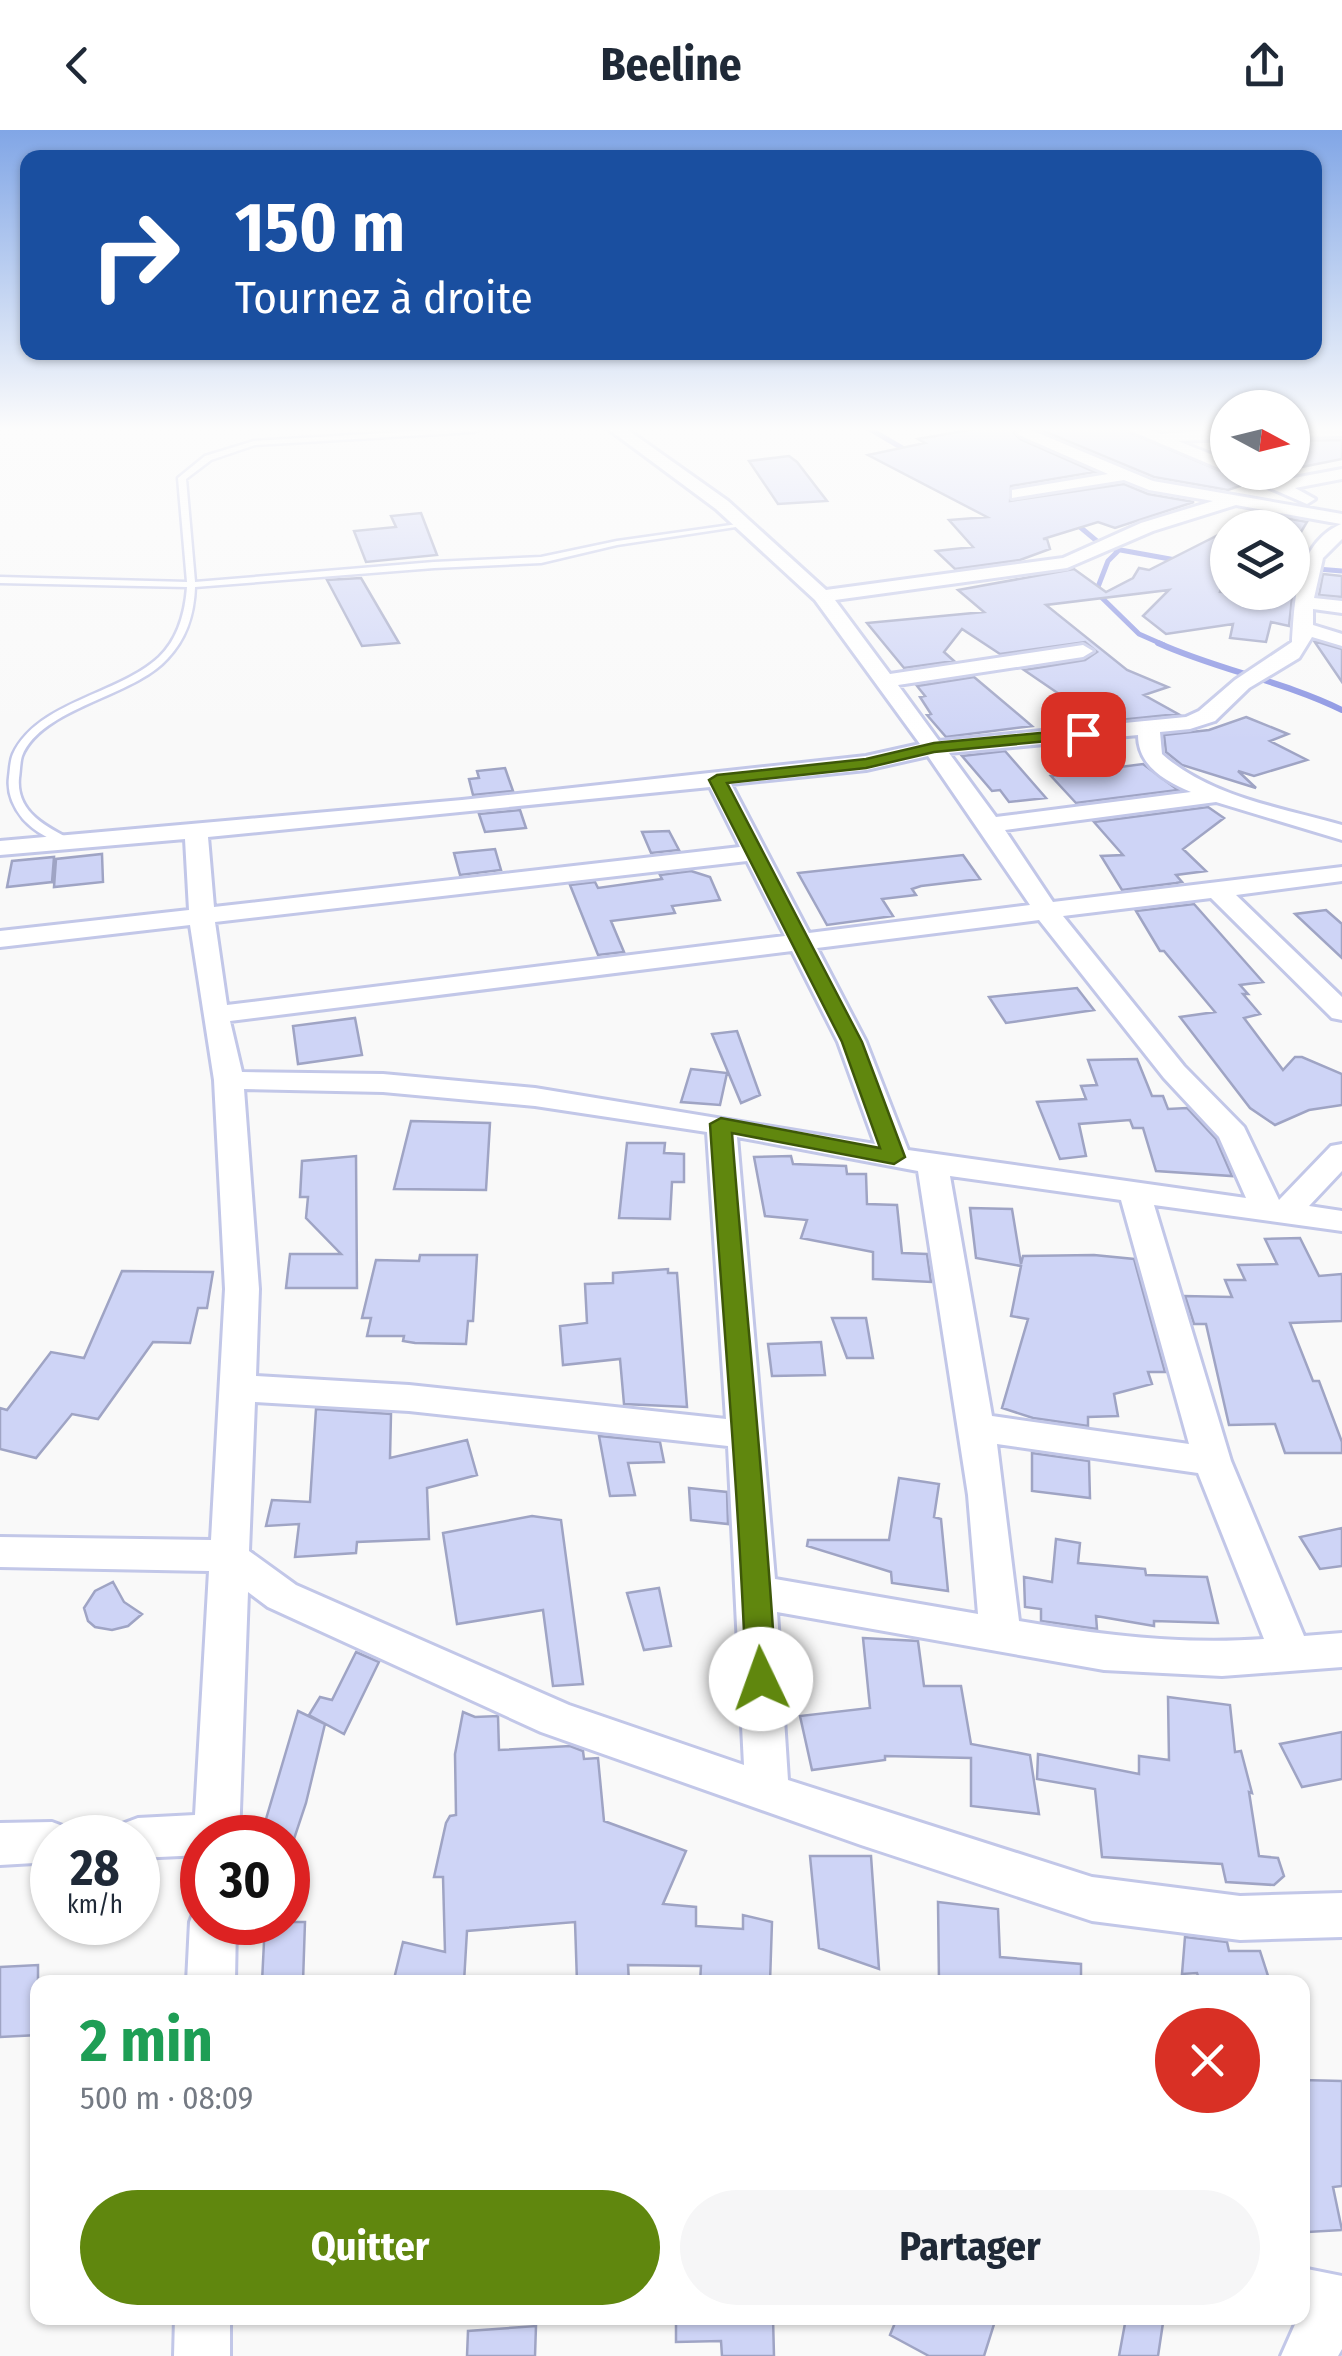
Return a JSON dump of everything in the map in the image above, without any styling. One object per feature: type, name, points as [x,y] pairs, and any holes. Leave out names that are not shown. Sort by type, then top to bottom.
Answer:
[{"type":"street","points":[[752,532],[822,596],[990,824],[1048,914],[1174,1072],[1233,1134],[1277,1211]]},
{"type":"street","points":[[822,596],[1067,563],[1136,532]]},
{"type":"street","points":[[1310,575],[1314,557],[1339,532]]},
{"type":"street","points":[[1310,603],[1342,607]]},
{"type":"street","points":[[0,848],[717,780],[866,763],[934,748],[1148,728],[1206,716],[1242,684],[1292,654],[1302,643],[1304,610]]},
{"type":"street","points":[[1305,630],[1342,640]]},
{"type":"street","points":[[886,681],[1084,651]]},
{"type":"street","points":[[1148,728],[1148,749],[1154,758],[1184,781],[1342,833]]},
{"type":"street","points":[[717,780],[852,1042],[894,1157]]},
{"type":"street","points":[[990,824],[1223,795]]},
{"type":"street","points":[[196,830],[202,919],[215,1015],[229,1080],[242,1288],[217,1815]]},
{"type":"street","points":[[0,940],[752,853]]},
{"type":"street","points":[[215,1015],[1048,914],[1342,874]]},
{"type":"street","points":[[1218,892],[1342,1012]]},
{"type":"street","points":[[229,1080],[472,1089],[721,1124],[932,1164],[1342,1221]]},
{"type":"street","points":[[721,1124],[743,1434],[754,1519],[767,1791]]},
{"type":"street","points":[[1277,1211],[1342,1153]]},
{"type":"street","points":[[932,1164],[987,1495],[1000,1637]]},
{"type":"street","points":[[1135,1194],[1212,1461],[1291,1655]]},
{"type":"street","points":[[237,1388],[409,1398],[743,1434]]},
{"type":"street","points":[[974,1427],[1212,1461]]},
{"type":"street","points":[[0,1552],[227,1556],[282,1596],[556,1719],[1092,1899],[1240,1918],[1342,1915]]},
{"type":"street","points":[[756,1592],[1104,1653],[1222,1659],[1342,1650]]},
{"type":"street","points":[[0,1844],[30,1843]]},
{"type":"street","points":[[211,1975],[212,1945]]},
{"type":"street","points":[[1310,2356],[1327,2300]]},
{"type":"street","points":[[202,2356],[203,2325]]},
{"type":"lane","points":[[66,841],[32,825],[22,812],[13,788],[13,764],[19,746],[36,728],[158,663],[180,637],[192,585],[187,532]]},
{"type":"lane","points":[[0,580],[192,585],[564,558],[617,544],[699,532]]},
{"type":"building","points":[[354,532],[428,532],[437,555],[366,562]]},
{"type":"building","points":[[960,532],[1066,532],[1043,539],[1047,539],[1050,549],[1020,560],[955,569],[936,551],[973,547]]},
{"type":"building","points":[[1210,539],[1210,610],[1291,610],[1289,626],[1271,622],[1266,642],[1230,638],[1233,624],[1166,634],[1143,616],[1169,590],[1046,605],[1127,670],[1168,687],[1144,695],[1178,714],[1100,722],[1024,670],[1085,660],[1097,652],[1085,642],[1000,654],[962,629],[944,652],[954,661],[904,668],[867,623],[984,612],[958,590],[1074,569],[1106,592],[1133,578],[1139,568],[1149,570]]},
{"type":"building","points":[[1323,574],[1342,576],[1342,597],[1319,595]]},
{"type":"building","points":[[361,578],[399,643],[362,646],[327,580]]},
{"type":"building","points":[[1314,641],[1342,649],[1342,682]]},
{"type":"building","points":[[974,677],[1032,726],[946,737],[927,715],[931,714],[920,697],[925,696],[917,686]]},
{"type":"building","points":[[1246,717],[1288,734],[1270,741],[1307,760],[1254,776],[1238,771],[1256,788],[1182,765],[1166,752],[1164,735],[1209,730]]},
{"type":"building","points":[[1005,751],[1046,798],[1009,802],[1000,790],[992,791],[962,756]]},
{"type":"building","points":[[1143,764],[1178,790],[1076,803],[1051,776]]},
{"type":"building","points":[[505,768],[513,791],[473,795],[469,779],[479,778],[477,771]]},
{"type":"building","points":[[1208,807],[1224,818],[1183,849],[1206,871],[1176,875],[1182,882],[1122,890],[1101,856],[1123,855],[1094,822]]},
{"type":"building","points":[[520,810],[526,828],[485,832],[479,814]]},
{"type":"building","points":[[669,831],[679,850],[651,853],[642,832]]},
{"type":"building","points":[[495,849],[501,870],[460,875],[454,853]]},
{"type":"building","points":[[102,854],[103,882],[54,887],[56,859]]},
{"type":"building","points":[[963,855],[980,879],[921,886],[912,889],[916,895],[882,899],[893,916],[827,925],[798,873]]},
{"type":"building","points":[[54,857],[52,882],[7,887],[12,861]]},
{"type":"building","points":[[691,871],[710,877],[720,900],[672,906],[675,913],[611,921],[624,952],[598,955],[570,885],[595,882],[598,888]]},
{"type":"building","points":[[1194,904],[1263,982],[1240,985],[1260,1014],[1244,1018],[1283,1070],[1295,1057],[1302,1057],[1342,1074],[1342,1105],[1309,1110],[1275,1125],[1250,1108],[1180,1017],[1215,1012],[1160,951],[1136,911]]},
{"type":"building","points":[[1326,910],[1342,924],[1342,958],[1295,914]]},
{"type":"building","points":[[1077,988],[1094,1010],[1006,1023],[989,997]]},
{"type":"building","points":[[355,1018],[362,1055],[298,1064],[293,1026]]},
{"type":"building","points":[[737,1031],[760,1095],[741,1103],[712,1034]]},
{"type":"building","points":[[1137,1059],[1152,1096],[1163,1096],[1168,1109],[1187,1108],[1216,1139],[1232,1176],[1156,1171],[1143,1128],[1133,1128],[1130,1120],[1079,1124],[1086,1156],[1060,1159],[1037,1102],[1086,1099],[1081,1086],[1097,1085],[1088,1060]]},
{"type":"building","points":[[691,1069],[727,1073],[720,1105],[681,1102]]},
{"type":"building","points":[[411,1121],[490,1123],[486,1190],[394,1189]]},
{"type":"building","points":[[627,1143],[665,1143],[664,1153],[684,1154],[684,1182],[672,1182],[670,1219],[619,1218]]},
{"type":"building","points":[[356,1156],[357,1288],[286,1288],[290,1254],[341,1254],[306,1218],[308,1197],[300,1197],[302,1161]]},
{"type":"building","points":[[791,1156],[793,1164],[846,1166],[847,1174],[866,1174],[867,1204],[897,1205],[902,1253],[927,1254],[931,1282],[873,1279],[873,1252],[801,1238],[807,1220],[765,1216],[754,1157]]},
{"type":"building","points":[[970,1208],[1012,1209],[1021,1264],[1023,1256],[1134,1259],[1165,1372],[1148,1372],[1152,1384],[1114,1394],[1118,1416],[1088,1417],[1088,1426],[1033,1418],[1002,1408],[1028,1319],[1011,1316],[1021,1266],[976,1258]]},
{"type":"building","points":[[1300,1238],[1319,1276],[1342,1274],[1342,1321],[1290,1323],[1313,1381],[1319,1381],[1342,1442],[1342,1453],[1285,1453],[1275,1424],[1229,1425],[1206,1324],[1194,1324],[1185,1296],[1232,1297],[1225,1280],[1245,1280],[1238,1265],[1277,1264],[1265,1239]]},
{"type":"building","points":[[420,1255],[477,1255],[473,1321],[468,1321],[466,1344],[415,1343],[403,1341],[404,1336],[367,1336],[371,1318],[362,1318],[376,1260],[419,1261]]},
{"type":"building","points":[[668,1269],[668,1273],[677,1273],[687,1407],[624,1404],[620,1359],[563,1365],[560,1326],[587,1323],[585,1284],[613,1283],[613,1273]]},
{"type":"building","points":[[122,1271],[213,1272],[207,1308],[198,1308],[190,1343],[153,1342],[98,1419],[72,1414],[36,1458],[0,1449],[0,1408],[7,1410],[51,1352],[84,1358]]},
{"type":"building","points":[[832,1318],[866,1318],[873,1358],[847,1358]]},
{"type":"building","points":[[821,1342],[825,1375],[772,1376],[768,1344]]},
{"type":"building","points":[[316,1409],[391,1414],[390,1458],[467,1440],[477,1475],[427,1488],[429,1539],[357,1542],[356,1553],[295,1557],[299,1524],[266,1526],[272,1500],[310,1502]]},
{"type":"building","points":[[599,1436],[660,1442],[664,1462],[628,1463],[635,1495],[610,1496]]},
{"type":"building","points":[[1032,1453],[1089,1461],[1090,1498],[1032,1491]]},
{"type":"building","points":[[899,1478],[939,1484],[934,1517],[941,1519],[948,1591],[892,1583],[891,1572],[807,1546],[808,1540],[889,1540]]},
{"type":"building","points":[[689,1488],[727,1492],[728,1524],[691,1520]]},
{"type":"building","points":[[532,1516],[561,1520],[583,1684],[553,1686],[543,1610],[457,1624],[443,1533]]},
{"type":"building","points":[[1342,1528],[1342,1566],[1320,1569],[1300,1537]]},
{"type":"building","points":[[1056,1539],[1080,1543],[1078,1563],[1145,1569],[1146,1575],[1207,1577],[1218,1623],[1154,1621],[1154,1626],[1096,1616],[1097,1629],[1041,1621],[1041,1609],[1025,1607],[1024,1577],[1052,1582]]},
{"type":"building","points":[[113,1582],[124,1602],[142,1614],[128,1626],[112,1630],[95,1627],[88,1621],[84,1608],[95,1591]]},
{"type":"building","points":[[659,1588],[671,1646],[644,1650],[627,1593]]},
{"type":"building","points":[[863,1638],[918,1641],[924,1686],[961,1686],[971,1744],[1030,1755],[1039,1814],[971,1806],[971,1758],[885,1756],[885,1760],[812,1770],[800,1716],[870,1708]]},
{"type":"building","points":[[356,1652],[379,1662],[344,1734],[309,1715],[320,1697],[332,1700]]},
{"type":"building","points":[[1168,1697],[1230,1705],[1235,1752],[1241,1751],[1252,1793],[1249,1792],[1259,1856],[1278,1858],[1284,1876],[1274,1885],[1226,1882],[1222,1864],[1102,1857],[1095,1789],[1037,1779],[1038,1754],[1139,1774],[1139,1756],[1169,1760]]},
{"type":"building","points":[[298,1711],[325,1724],[306,1803],[302,1815],[267,1815]]},
{"type":"building","points":[[463,1712],[475,1717],[498,1716],[499,1750],[570,1746],[583,1751],[584,1759],[598,1758],[604,1821],[686,1851],[663,1904],[696,1907],[696,1926],[743,1929],[743,1915],[772,1922],[770,1975],[700,1975],[701,1966],[628,1965],[629,1975],[577,1975],[575,1922],[467,1931],[464,1975],[395,1975],[403,1942],[445,1952],[443,1877],[434,1877],[446,1823],[456,1815],[455,1754]]},
{"type":"building","points":[[1342,1732],[1342,1779],[1302,1787],[1280,1744]]},
{"type":"building","points":[[810,1856],[871,1856],[879,1969],[819,1948]]},
{"type":"building","points":[[938,1902],[998,1909],[1000,1957],[1081,1964],[1081,1975],[939,1975]]},
{"type":"building","points":[[1185,1937],[1227,1942],[1229,1951],[1260,1951],[1268,1975],[1197,1973],[1182,1974]]},
{"type":"building","points":[[264,1945],[304,1945],[303,1975],[262,1975]]},
{"type":"building","points":[[38,1965],[38,1975],[30,1975],[30,2035],[0,2037],[0,1967]]},
{"type":"building","points":[[1310,2080],[1342,2081],[1342,2186],[1333,2187],[1342,2230],[1310,2232]]},
{"type":"building","points":[[676,2325],[773,2325],[774,2356],[722,2356],[721,2341],[676,2342]]},
{"type":"building","points":[[894,2325],[994,2325],[984,2356],[929,2356],[890,2335]]},
{"type":"building","points":[[1125,2325],[1163,2325],[1158,2356],[1119,2356]]},
{"type":"building","points":[[536,2326],[535,2356],[467,2356],[468,2331]]},
{"type":"waterway","points":[[1086,532],[1104,547],[1181,561]]},
{"type":"waterway","points":[[1118,551],[1108,561],[1096,592],[1139,634],[1164,645]]},
{"type":"waterway","points":[[1310,568],[1342,571]]},
{"type":"waterway","points":[[1158,643],[1342,710]]},
{"type":"route","points":[[761,1679],[754,1519],[743,1434],[721,1124],[894,1157],[852,1042],[717,780],[866,763],[934,748],[1083,734]]}]
